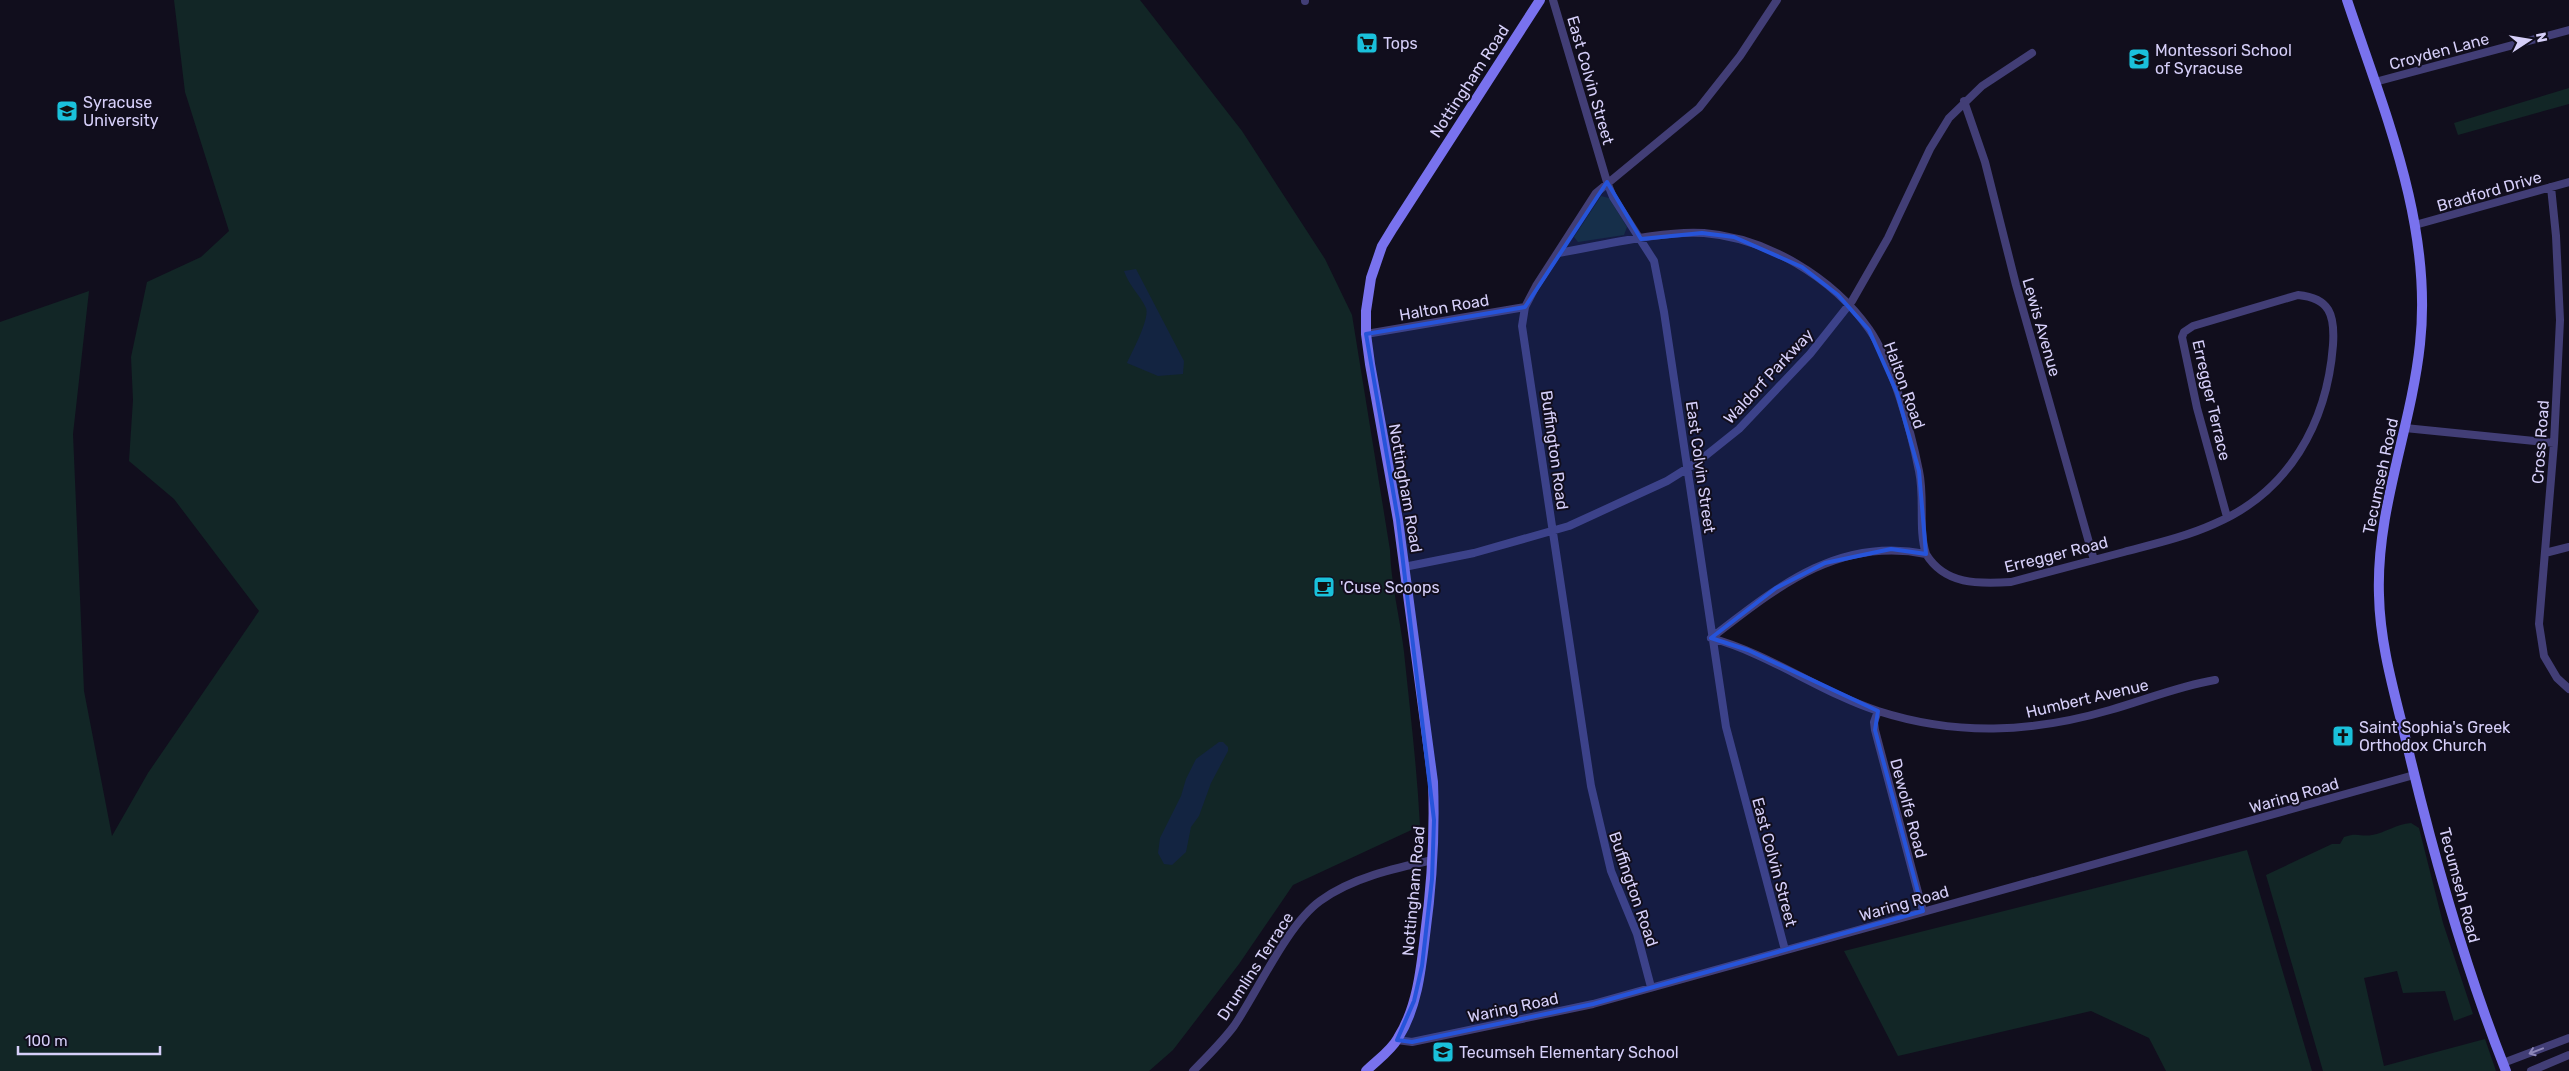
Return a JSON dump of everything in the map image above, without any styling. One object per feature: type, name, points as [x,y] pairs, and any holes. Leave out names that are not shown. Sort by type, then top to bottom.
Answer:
[{"type":"street","name":"Nottingham Road","points":[[1366,1071],[1398,1040],[1414,1001],[1422,966],[1433,860],[1433,782],[1404,567],[1366,334],[1366,311],[1371,278],[1382,246],[1540,0]]},
{"type":"street","name":"East Colvin Street","points":[[1553,0],[1607,182],[1613,197],[1642,239],[1654,261],[1664,312],[1726,727],[1785,950]]},
{"type":"street","name":"Buffington Road","points":[[1651,988],[1637,934],[1610,871],[1590,786],[1522,326],[1525,307],[1536,286],[1596,193],[1607,182],[1664,139],[1699,108],[1740,56],[1777,0]]},
{"type":"street","name":"Tecumseh Road","points":[[2347,0],[2406,180],[2421,265],[2421,332],[2414,390],[2386,508],[2380,554],[2379,595],[2381,626],[2391,678],[2414,774],[2453,923],[2473,984],[2505,1067]]},
{"type":"street","name":"Croyden Lane","points":[[2374,82],[2569,30]]},
{"type":"street","name":"Waldorf Parkway","points":[[1404,567],[1474,554],[1552,532],[1641,493],[1688,469],[1739,429],[1810,354],[1848,306],[1888,238],[1930,149],[1949,118],[1964,101],[1982,86],[2032,53]]},
{"type":"street","name":"Lewis Avenue","points":[[1964,101],[1985,162],[2016,285],[2094,560]]},
{"type":"street","name":"Bradford Drive","points":[[2415,225],[2569,182]]},
{"type":"street","name":"Cross Road","points":[[2551,187],[2556,236],[2560,320],[2554,443],[2539,624],[2540,640],[2549,666],[2557,678],[2569,689]]},
{"type":"street","name":"Halton Road","points":[[1558,252],[1642,239],[1702,233],[1734,237],[1771,250],[1802,267],[1838,295],[1869,330],[1897,393],[1919,471],[1926,554]]},
{"type":"street","name":"Erregger Terrace","points":[[2298,295],[2314,297],[2325,305],[2332,319],[2333,333],[2331,367],[2324,400],[2316,424],[2305,444],[2278,479],[2260,496],[2227,517],[2197,408],[2182,337],[2184,332],[2193,326],[2298,295]]},
{"type":"street","name":"Halton Road","points":[[1366,334],[1525,307]]},
{"type":"street","points":[[2560,320],[2569,321]]},
{"type":"street","points":[[2405,428],[2554,443]]},
{"type":"street","name":"Erregger Road","points":[[1926,554],[1938,570],[1960,581],[1982,584],[2010,582],[2179,537],[2227,517]]},
{"type":"street","points":[[2545,553],[2569,546]]},
{"type":"street","points":[[1712,638],[1776,588],[1818,566],[1860,554],[1891,549],[1926,554]]},
{"type":"street","name":"Humbert Avenue","points":[[1712,638],[1748,650],[1817,685],[1878,711],[1953,728],[2011,729],[2063,721],[2107,711],[2215,680]]},
{"type":"street","name":"Dewolfe Road","points":[[1878,711],[1874,722],[1874,730],[1923,912]]},
{"type":"street","name":"Waring Road","points":[[1398,1040],[1412,1042],[1593,1004],[2414,774]]},
{"type":"street","name":"Drumlins Terrace","points":[[1193,1071],[1233,1028],[1300,920],[1313,907],[1339,889],[1399,867],[1433,860]]},
{"type":"street","points":[[2505,1067],[2569,1038]]},
{"type":"street","points":[[2531,1071],[2569,1055]]},
{"type":"highlighted area","points":[[1607,182],[1641,239],[1702,233],[1734,237],[1802,267],[1838,295],[1869,330],[1897,393],[1919,471],[1926,554],[1891,549],[1825,563],[1776,588],[1711,638],[1748,650],[1878,711],[1875,730],[1923,911],[1593,1004],[1412,1042],[1397,1040],[1414,1001],[1422,966],[1432,879],[1434,820],[1398,520],[1366,334],[1525,307]]},
{"type":"green space","points":[[174,0],[1140,0],[1242,131],[1325,259],[1352,315],[1390,550],[1402,639],[1420,826],[1293,885],[1239,964],[1173,1050],[1149,1071],[0,1071],[0,322],[89,291],[73,434],[84,691],[112,836],[148,773],[259,611],[174,499],[129,461],[133,400],[131,357],[147,282],[201,257],[229,231],[185,92]]},
{"type":"green space","points":[[2569,88],[2569,104],[2458,135],[2454,123]]},
{"type":"green space","points":[[1601,196],[1609,198],[1627,227],[1624,235],[1578,242],[1574,237]]},
{"type":"green space","points":[[2411,823],[2419,828],[2443,923],[2473,1014],[2454,1021],[2445,991],[2403,993],[2397,971],[2364,978],[2384,1066],[2485,1039],[2496,1071],[2323,1071],[2266,875],[2332,844],[2340,844],[2344,837],[2372,835]]},
{"type":"green space","points":[[2247,850],[2312,1071],[2166,1071],[2149,1038],[2091,1011],[1898,1056],[1844,951]]},
{"type":"water","points":[[1136,269],[1184,361],[1183,374],[1158,376],[1127,363],[1140,336],[1147,313],[1144,303],[1124,271]]},
{"type":"water","points":[[1219,742],[1223,742],[1228,747],[1228,751],[1211,783],[1199,816],[1191,827],[1186,852],[1172,865],[1164,864],[1158,853],[1160,838],[1181,796],[1186,779],[1196,759]]},
{"type":"place","name":"Tops","points":[[1367,43]]},
{"type":"place","name":"Montessori School of Syracuse","points":[[2139,59]]},
{"type":"place","name":"Syracuse University","points":[[67,111]]},
{"type":"place","name":"'Cuse Scoops","points":[[1324,587]]},
{"type":"place","name":"Saint Sophia's Greek Orthodox Church","points":[[2343,736]]},
{"type":"place","name":"Tecumseh Elementary School","points":[[1443,1052]]}]
